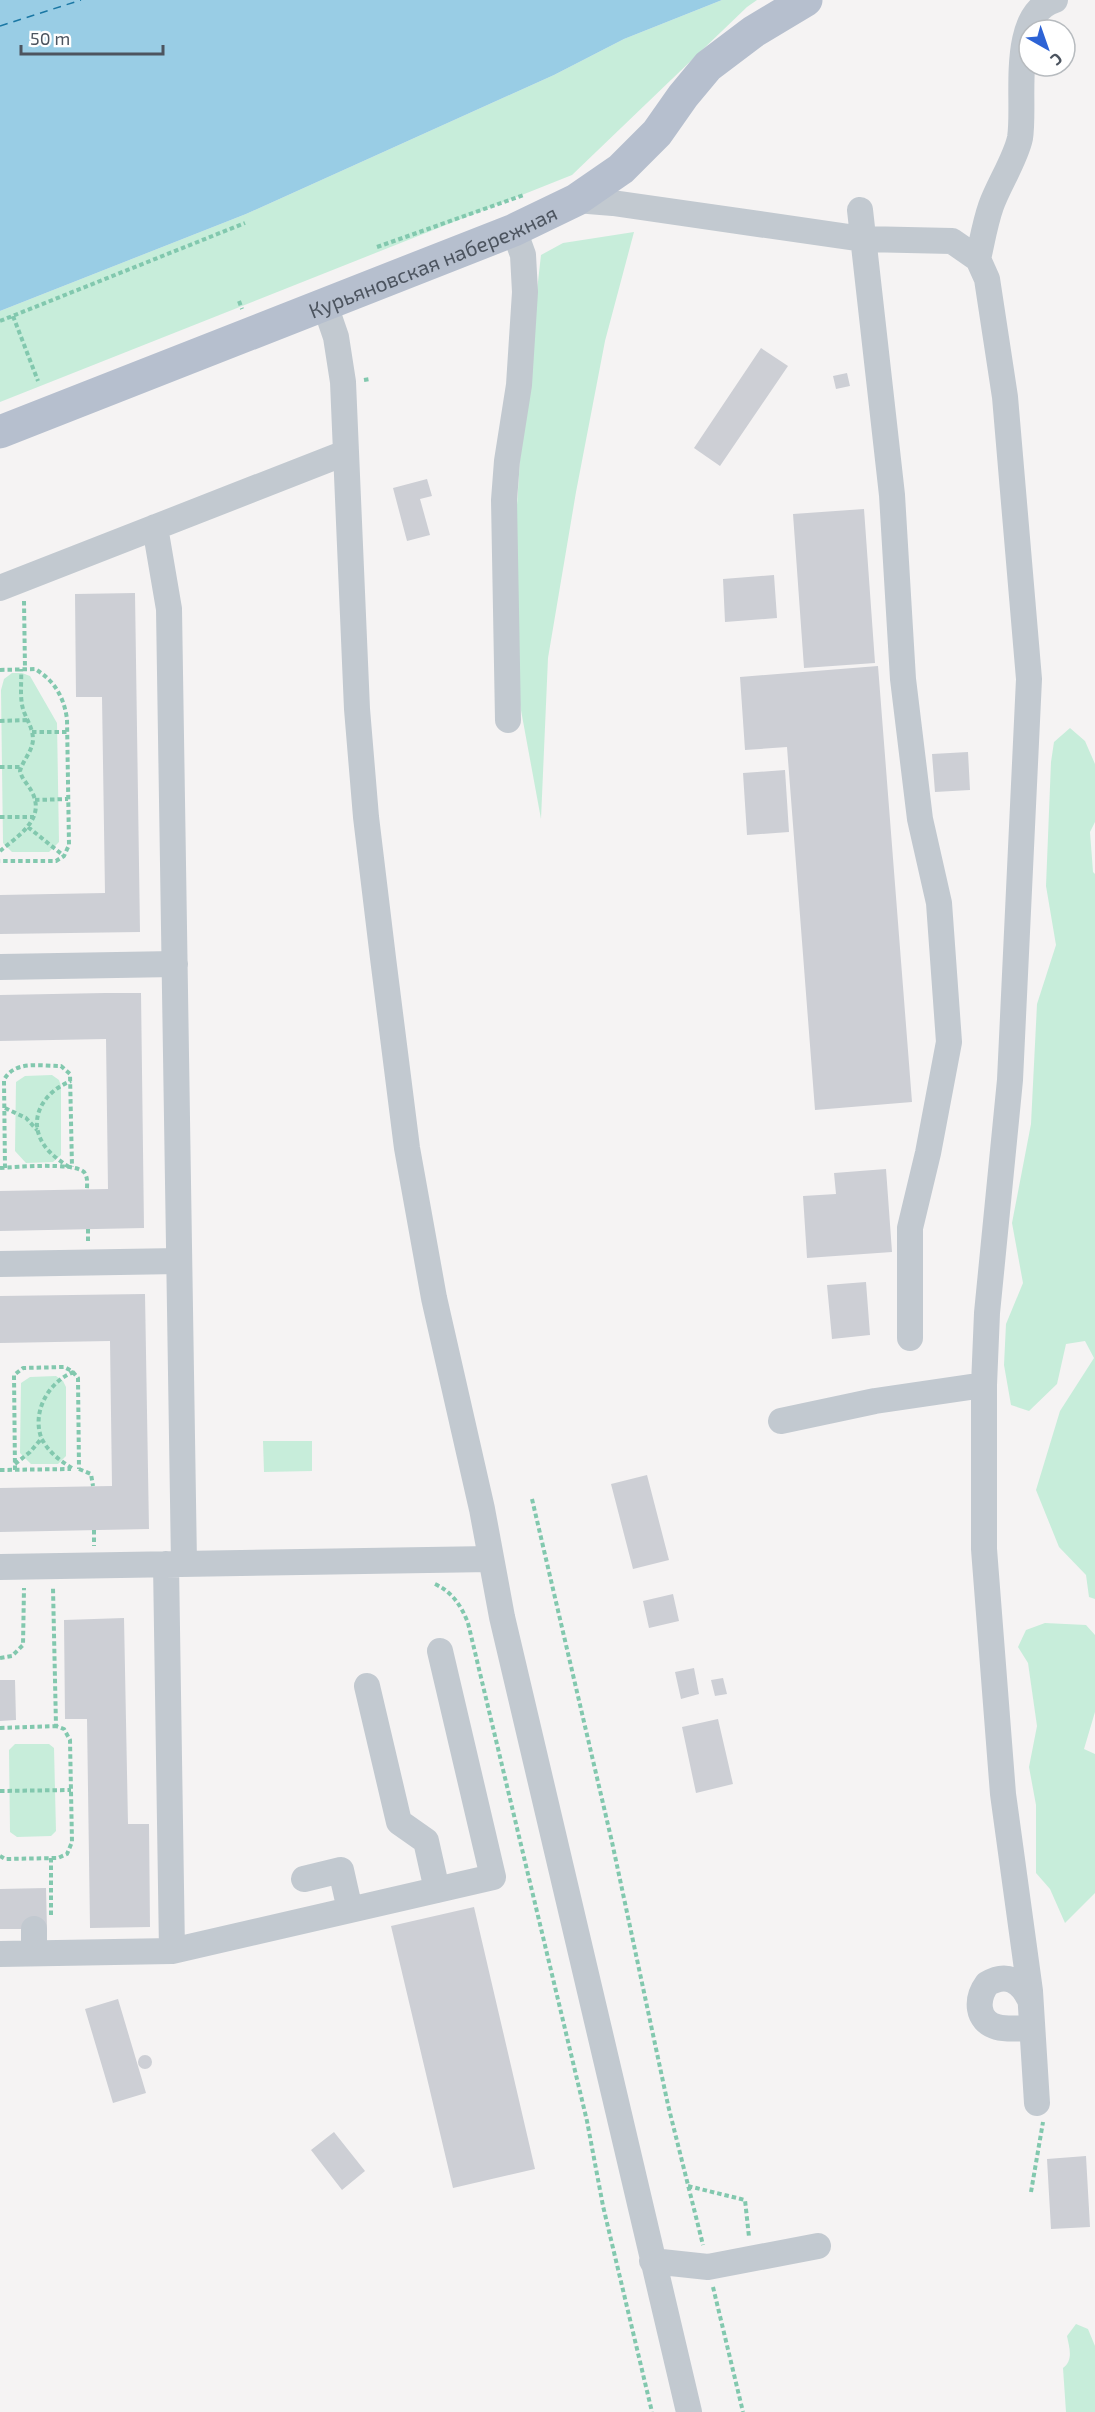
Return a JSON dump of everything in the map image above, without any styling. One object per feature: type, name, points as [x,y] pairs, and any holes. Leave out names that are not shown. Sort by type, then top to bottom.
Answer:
[{"type":"main road","name":"Курьяновская набережная","points":[[0,432],[514,230],[576,200],[621,169],[657,133],[708,66],[753,32],[806,0]]},
{"type":"street","points":[[978,260],[990,207],[1020,140],[1024,35],[1037,13],[1055,0]]},
{"type":"street","points":[[576,200],[613,203],[863,239],[952,241],[978,260],[987,279],[1005,397],[1029,679],[1010,1080],[987,1313],[984,1385],[984,1549],[1003,1794],[1030,2000],[1031,2028],[1041,2109]]},
{"type":"street","points":[[860,210],[892,495],[903,679],[920,819],[939,903],[949,1042],[928,1153],[910,1228],[910,1338]]},
{"type":"street","points":[[508,720],[504,500],[507,461],[519,385],[525,292],[523,255],[514,230]]},
{"type":"street","points":[[325,305],[336,337],[343,382],[353,638],[364,796],[407,1148],[434,1298],[482,1509],[502,1617],[688,2412]]},
{"type":"street","points":[[0,588],[345,453]]},
{"type":"street","points":[[155,527],[170,609],[179,1261],[172,1951]]},
{"type":"street","points":[[0,967],[175,964]]},
{"type":"street","points":[[0,1264],[179,1261]]},
{"type":"street","points":[[781,1421],[875,1401],[984,1385]]},
{"type":"street","points":[[12,1567],[491,1559]]},
{"type":"street","points":[[0,1954],[40,1936],[172,1951],[493,1877],[440,1651]]},
{"type":"street","points":[[367,1686],[399,1822],[426,1841],[437,1890]]},
{"type":"street","points":[[304,1879],[341,1870],[350,1910]]},
{"type":"street","points":[[1020,1929],[1019,1947],[1014,1958],[987,1984],[979,1999],[982,2016],[996,2026],[1031,2028]]},
{"type":"street","points":[[994,1979],[1003,1978],[1019,1983],[1030,2000]]},
{"type":"street","points":[[652,2261],[708,2267],[818,2246]]},
{"type":"path","points":[[377,247],[528,193]]},
{"type":"path","points":[[0,321],[244,223]]},
{"type":"path","points":[[239,301],[244,313]]},
{"type":"path","points":[[13,316],[38,381]]},
{"type":"path","points":[[364,380],[370,380]]},
{"type":"path","points":[[0,851],[28,827],[34,817],[35,800],[31,790],[22,780],[21,767],[30,753],[32,732],[24,712],[22,698],[24,578]]},
{"type":"path","points":[[0,670],[35,669],[54,686],[66,710],[69,845],[64,856],[51,862],[0,861]]},
{"type":"path","points":[[0,721],[29,720]]},
{"type":"path","points":[[32,732],[67,732]]},
{"type":"path","points":[[0,767],[21,767]]},
{"type":"path","points":[[35,800],[68,799]]},
{"type":"path","points":[[0,817],[34,817]]},
{"type":"path","points":[[28,827],[64,856]]},
{"type":"path","points":[[61,1066],[70,1074],[70,1167],[3,1168],[4,1080],[15,1067],[61,1066]]},
{"type":"path","points":[[38,1130],[38,1113],[46,1096],[60,1085],[71,1081]]},
{"type":"path","points":[[5,1108],[26,1118],[38,1130],[47,1150],[70,1167],[84,1173],[87,1178],[87,1190]]},
{"type":"path","points":[[15,1470],[14,1374],[23,1368],[64,1367],[74,1372],[78,1378],[76,1469]]},
{"type":"path","points":[[74,1372],[58,1381],[48,1393],[40,1416],[42,1438],[59,1459],[76,1469],[91,1474],[93,1486]]},
{"type":"path","points":[[15,1464],[42,1438]]},
{"type":"path","points":[[0,1470],[76,1469]]},
{"type":"path","points":[[532,1499],[612,1842],[668,2105],[743,2412]]},
{"type":"path","points":[[53,1566],[56,1726]]},
{"type":"path","points":[[0,1658],[12,1656],[23,1645],[12,1567]]},
{"type":"path","points":[[435,1584],[446,1589],[454,1597],[468,1623],[587,2121],[603,2206],[652,2412]]},
{"type":"path","points":[[0,1728],[56,1726],[64,1729],[70,1740],[71,1790],[71,1848],[67,1854],[58,1858],[5,1859],[0,1856]]},
{"type":"path","points":[[0,1791],[71,1790]]},
{"type":"path","points":[[40,1936],[51,1858]]},
{"type":"path","points":[[1031,2192],[1041,2109]]},
{"type":"path","points":[[688,2186],[745,2200],[749,2237],[738,2240]]},
{"type":"green space","points":[[722,0],[757,0],[572,175],[0,402],[0,311],[246,214],[554,75],[624,39]]},
{"type":"green space","points":[[634,232],[605,341],[576,492],[548,658],[541,819],[518,694],[514,550],[523,415],[541,255],[563,243]]},
{"type":"green space","points":[[12,673],[30,676],[57,723],[59,842],[49,852],[12,852],[3,843],[1,690],[4,679]]},
{"type":"green space","points":[[1070,728],[1085,741],[1095,764],[1095,822],[1090,832],[1095,874],[1095,1599],[1089,1597],[1086,1575],[1059,1547],[1036,1490],[1060,1411],[1094,1358],[1085,1341],[1066,1344],[1057,1384],[1029,1411],[1011,1405],[1004,1365],[1006,1324],[1023,1283],[1012,1223],[1031,1124],[1037,1004],[1056,945],[1046,886],[1051,762],[1054,742]]},
{"type":"green space","points":[[52,1075],[59,1080],[61,1086],[61,1155],[53,1162],[26,1163],[15,1151],[16,1082],[25,1076]]},
{"type":"green space","points":[[56,1376],[63,1381],[66,1387],[66,1456],[58,1464],[31,1464],[20,1453],[21,1383],[30,1377]]},
{"type":"green space","points":[[263,1441],[312,1441],[312,1471],[264,1472]]},
{"type":"green space","points":[[1045,1623],[1086,1625],[1095,1635],[1095,1712],[1084,1749],[1095,1754],[1095,1893],[1065,1923],[1050,1889],[1036,1873],[1036,1805],[1029,1767],[1037,1726],[1028,1663],[1018,1647],[1026,1630]]},
{"type":"green space","points":[[15,1744],[49,1744],[54,1748],[56,1831],[51,1836],[17,1837],[10,1832],[9,1750]]},
{"type":"green space","points":[[1076,2324],[1088,2329],[1095,2346],[1095,2412],[1066,2412],[1063,2368],[1070,2357],[1067,2336]]},
{"type":"water","points":[[0,0],[722,0],[624,39],[554,75],[246,214],[0,311]]},
{"type":"building","points":[[761,348],[788,366],[720,466],[694,448]]},
{"type":"building","points":[[847,373],[850,386],[836,389],[833,376]]},
{"type":"building","points":[[427,479],[432,496],[420,499],[430,535],[407,541],[393,488]]},
{"type":"building","points":[[864,509],[875,663],[804,668],[793,514]]},
{"type":"building","points":[[774,575],[777,618],[725,622],[723,579]]},
{"type":"building","points":[[135,593],[140,932],[0,934],[0,895],[105,893],[102,697],[76,697],[75,594]]},
{"type":"building","points":[[878,666],[912,1102],[815,1110],[787,747],[745,750],[740,677]]},
{"type":"building","points":[[968,752],[970,790],[935,792],[932,754]]},
{"type":"building","points":[[785,770],[789,832],[747,835],[743,773]]},
{"type":"building","points":[[141,993],[144,1228],[0,1231],[0,1191],[108,1189],[106,1039],[0,1041],[0,995]]},
{"type":"building","points":[[886,1169],[892,1252],[807,1258],[803,1196],[836,1194],[834,1173]]},
{"type":"building","points":[[866,1282],[870,1335],[832,1339],[827,1285]]},
{"type":"building","points":[[145,1294],[149,1529],[0,1532],[0,1488],[112,1486],[110,1341],[0,1343],[0,1296]]},
{"type":"building","points":[[647,1475],[669,1560],[633,1569],[611,1484]]},
{"type":"building","points":[[673,1594],[679,1621],[649,1628],[643,1601]]},
{"type":"building","points":[[124,1618],[128,1824],[149,1824],[150,1927],[90,1928],[87,1719],[65,1719],[64,1620]]},
{"type":"building","points":[[694,1668],[699,1694],[681,1699],[675,1672]]},
{"type":"building","points":[[723,1678],[727,1694],[715,1696],[711,1680]]},
{"type":"building","points":[[0,1680],[15,1680],[16,1720],[0,1721]]},
{"type":"building","points":[[718,1719],[733,1784],[696,1793],[682,1727]]},
{"type":"building","points":[[46,1888],[47,1929],[0,1929],[0,1889]]},
{"type":"building","points":[[474,1907],[535,2169],[453,2188],[391,1926]]},
{"type":"building","points":[[118,1999],[146,2093],[113,2103],[85,2009]]},
{"type":"building","points":[[145,2055],[150,2057],[152,2062],[150,2067],[145,2069],[140,2067],[138,2062],[140,2057]]},
{"type":"building","points":[[334,2132],[365,2171],[342,2190],[311,2150]]},
{"type":"building","points":[[1086,2156],[1090,2227],[1051,2229],[1047,2159]]},
{"type":"ferry route","points":[[0,26],[81,0]]}]
